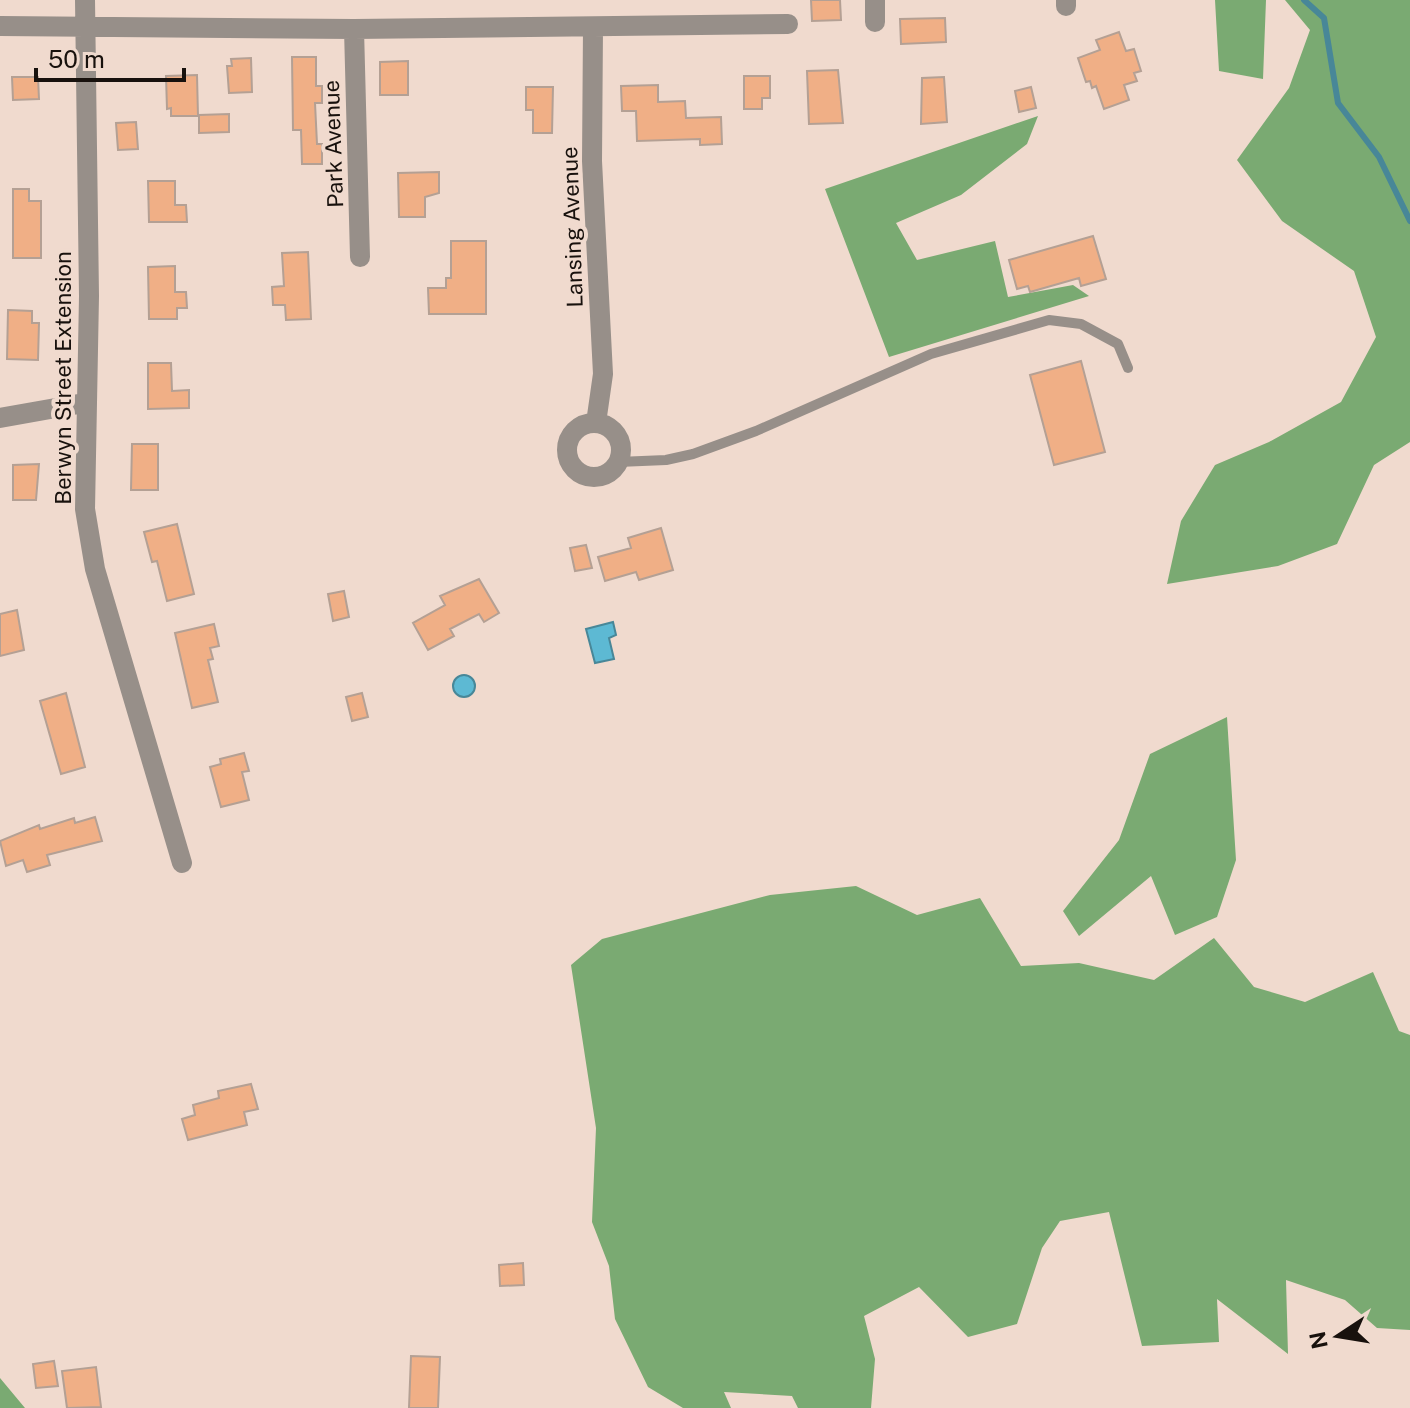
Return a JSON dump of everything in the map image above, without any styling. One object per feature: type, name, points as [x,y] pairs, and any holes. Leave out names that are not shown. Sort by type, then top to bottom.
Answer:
[{"type":"street","name":"Berwyn Street Extension","points":[[85,0],[89,296],[84,403],[85,509],[95,569],[182,863]]},
{"type":"street","points":[[875,0],[875,22]]},
{"type":"street","points":[[0,26],[354,29],[788,24]]},
{"type":"street","name":"Lansing Avenue","points":[[593,28],[593,177],[603,374],[596,423]]},
{"type":"street","name":"Park Avenue","points":[[354,29],[360,257]]},
{"type":"street","points":[[0,418],[84,403]]},
{"type":"street","points":[[596,423],[612,430],[621,445],[618,462],[605,475],[596,477],[579,472],[568,456],[570,439],[580,427],[596,423]]},
{"type":"lane","points":[[618,462],[666,460],[693,454],[756,431],[931,354],[1049,320],[1081,324],[1118,344],[1128,368]]},
{"type":"green space","points":[[1215,0],[1266,0],[1263,79],[1219,71]]},
{"type":"green space","points":[[1285,0],[1410,0],[1410,442],[1374,465],[1337,544],[1278,566],[1167,584],[1181,521],[1215,465],[1269,442],[1341,402],[1376,337],[1354,271],[1282,221],[1237,160],[1289,88],[1310,30]]},
{"type":"green space","points":[[1038,116],[1027,144],[961,195],[896,223],[917,260],[995,241],[1008,297],[1073,285],[1089,296],[889,357],[825,189]]},
{"type":"green space","points":[[1227,717],[1236,860],[1217,917],[1175,935],[1151,876],[1079,936],[1063,911],[1119,840],[1150,754]]},
{"type":"green space","points":[[856,886],[917,915],[980,898],[1021,966],[1079,963],[1154,980],[1214,938],[1254,987],[1305,1002],[1373,972],[1399,1031],[1410,1035],[1410,1330],[1377,1328],[1345,1300],[1286,1280],[1288,1354],[1217,1299],[1219,1342],[1142,1346],[1109,1212],[1060,1221],[1042,1248],[1017,1324],[968,1337],[919,1287],[864,1316],[875,1359],[871,1408],[798,1408],[792,1396],[724,1392],[731,1408],[683,1408],[648,1387],[615,1319],[609,1266],[592,1222],[596,1128],[571,965],[602,939],[770,895]]},
{"type":"green space","points":[[0,1378],[25,1408],[0,1408]]},
{"type":"water","points":[[613,622],[616,635],[609,638],[614,659],[595,663],[586,629]]},
{"type":"water","points":[[464,675],[472,678],[475,686],[472,694],[464,697],[456,694],[453,686],[456,678]]},
{"type":"building","points":[[811,0],[840,0],[841,20],[812,21]]},
{"type":"building","points":[[945,18],[946,42],[901,44],[900,19]]},
{"type":"building","points":[[1119,32],[1126,51],[1134,49],[1141,71],[1134,73],[1137,81],[1124,85],[1129,100],[1104,109],[1096,86],[1092,88],[1090,81],[1086,82],[1078,58],[1100,50],[1096,40]]},
{"type":"building","points":[[292,57],[316,57],[316,86],[322,86],[322,103],[315,103],[317,144],[322,144],[322,164],[302,164],[301,130],[293,130]]},
{"type":"building","points":[[251,58],[252,92],[229,93],[227,66],[232,66],[231,59]]},
{"type":"building","points":[[408,61],[408,95],[380,95],[380,62]]},
{"type":"building","points":[[838,70],[843,123],[809,124],[807,71]]},
{"type":"building","points":[[197,75],[198,116],[171,116],[171,108],[167,109],[166,76]]},
{"type":"building","points":[[744,76],[770,76],[770,98],[762,98],[762,109],[744,109]]},
{"type":"building","points":[[12,77],[38,77],[39,99],[13,100]]},
{"type":"building","points":[[944,77],[947,122],[921,124],[922,78]]},
{"type":"building","points":[[658,85],[658,102],[685,101],[686,118],[721,117],[722,144],[700,145],[700,139],[637,141],[636,111],[622,111],[621,86]]},
{"type":"building","points":[[526,87],[553,87],[552,133],[533,133],[533,110],[526,110]]},
{"type":"building","points":[[1031,87],[1036,108],[1019,112],[1015,91]]},
{"type":"building","points":[[229,114],[229,132],[199,133],[199,115]]},
{"type":"building","points":[[136,122],[138,149],[118,150],[116,123]]},
{"type":"building","points":[[439,172],[439,193],[425,197],[425,217],[399,217],[398,173]]},
{"type":"building","points":[[148,181],[175,181],[175,205],[186,205],[187,222],[149,222]]},
{"type":"building","points":[[13,189],[29,189],[29,201],[41,201],[41,258],[13,258]]},
{"type":"building","points":[[1093,236],[1106,279],[1081,286],[1079,278],[1030,292],[1028,286],[1017,289],[1009,260]]},
{"type":"building","points":[[451,241],[486,241],[486,314],[429,314],[428,288],[446,288],[446,278],[451,278]]},
{"type":"building","points":[[308,252],[311,319],[286,320],[285,305],[273,305],[272,287],[284,286],[282,253]]},
{"type":"building","points":[[175,266],[175,292],[186,292],[187,308],[177,308],[177,319],[149,319],[148,267]]},
{"type":"building","points":[[8,310],[32,311],[32,323],[39,323],[38,360],[7,359]]},
{"type":"building","points":[[1081,361],[1105,452],[1054,465],[1030,375]]},
{"type":"building","points":[[148,363],[171,363],[172,391],[189,390],[189,408],[148,409]]},
{"type":"building","points":[[132,444],[158,444],[158,490],[131,490]]},
{"type":"building","points":[[39,464],[36,500],[13,500],[13,465]]},
{"type":"building","points":[[177,524],[194,594],[167,601],[157,561],[152,562],[144,532]]},
{"type":"building","points":[[661,528],[673,570],[639,580],[636,572],[605,581],[598,557],[631,548],[628,538]]},
{"type":"building","points":[[586,545],[592,568],[575,571],[570,548]]},
{"type":"building","points":[[479,579],[499,613],[484,622],[479,614],[450,629],[454,636],[428,650],[413,623],[445,605],[440,596]]},
{"type":"building","points":[[344,591],[349,617],[333,621],[328,594]]},
{"type":"building","points":[[17,610],[24,650],[0,656],[0,614]]},
{"type":"building","points":[[214,624],[219,646],[210,648],[213,659],[208,660],[218,702],[192,708],[175,633]]},
{"type":"building","points":[[66,693],[85,767],[61,774],[40,701]]},
{"type":"building","points":[[362,693],[368,717],[352,721],[346,697]]},
{"type":"building","points":[[244,753],[249,771],[242,772],[249,800],[221,807],[210,767],[221,764],[220,759]]},
{"type":"building","points":[[95,817],[102,841],[47,855],[50,865],[27,872],[23,860],[6,866],[0,841],[39,825],[40,829],[74,818],[75,823]]},
{"type":"building","points":[[251,1084],[258,1109],[244,1112],[247,1125],[188,1140],[182,1119],[195,1115],[193,1105],[219,1098],[218,1091]]},
{"type":"building","points":[[523,1263],[524,1285],[500,1286],[499,1265]]},
{"type":"building","points":[[411,1356],[440,1357],[438,1408],[409,1408]]},
{"type":"building","points":[[54,1361],[58,1386],[36,1388],[33,1364]]},
{"type":"building","points":[[96,1367],[101,1407],[67,1408],[62,1371]]},
{"type":"waterway","points":[[1304,0],[1324,18],[1338,103],[1379,157],[1410,221]]}]
